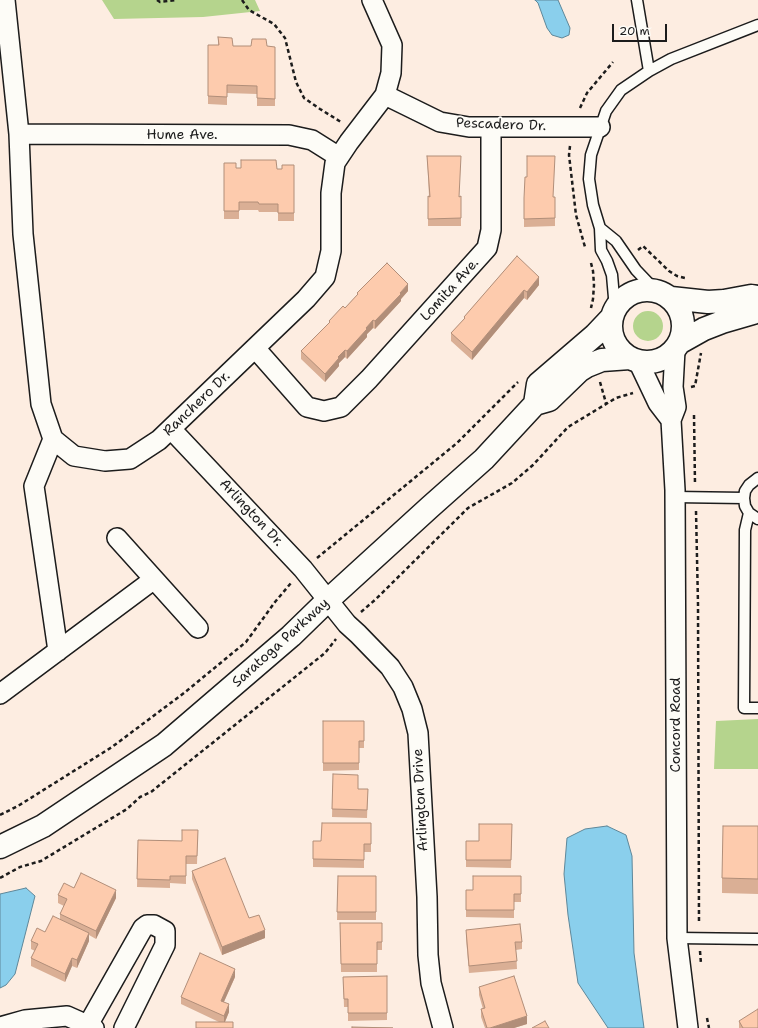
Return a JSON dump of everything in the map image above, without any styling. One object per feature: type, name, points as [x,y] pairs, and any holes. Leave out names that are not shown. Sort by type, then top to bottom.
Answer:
[{"type":"street","points":[[5,0],[19,134],[23,234],[41,404],[53,439],[34,486],[58,651]]},
{"type":"street","name":"Ranchero Dr.","points":[[53,439],[74,456],[105,461],[130,459],[159,440],[306,300],[325,277],[331,251],[331,193],[335,163],[357,131],[385,95],[391,73],[392,45],[372,0]]},
{"type":"street","name":"Pescadero Dr.","points":[[385,95],[440,122],[469,127],[600,128]]},
{"type":"street","name":"Lomita Ave.","points":[[255,348],[307,406],[324,411],[341,407],[369,379],[487,248],[491,230],[491,127]]},
{"type":"street","name":"Hume Ave.","points":[[19,134],[289,135],[312,140],[339,157]]},
{"type":"street","points":[[535,404],[538,384],[594,335],[613,313],[622,299],[632,292],[648,289],[664,294],[708,302],[724,301],[751,296],[758,297]]},
{"type":"street","points":[[664,294],[680,311],[683,319],[682,335],[677,346]]},
{"type":"street","points":[[613,313],[611,333],[623,354],[634,360],[646,362],[662,359],[669,355],[677,346],[704,329],[758,310]]},
{"type":"street","name":"Concord Road","points":[[677,346],[672,387],[676,407],[671,420],[675,497],[677,938],[688,1028]]},
{"type":"street","name":"Saratoga Parkway","points":[[0,847],[43,826],[164,745],[291,636],[430,506],[484,459],[535,404],[549,400],[579,371],[587,366],[602,360],[634,360]]},
{"type":"street","points":[[634,360],[658,403],[671,420]]},
{"type":"street","name":"Arlington Dr.","points":[[171,428],[303,569],[327,601]]},
{"type":"street","points":[[117,538],[153,580],[198,628]]},
{"type":"street","points":[[0,694],[153,580]]},
{"type":"street","name":"Arlington Drive","points":[[327,601],[347,624],[390,667],[403,687],[414,715],[418,733],[427,897],[428,956],[432,983],[443,1028]]},
{"type":"street","points":[[0,1026],[25,1020],[67,1016],[91,1027],[143,928],[147,925],[154,926],[165,931],[165,945],[124,1028]]},
{"type":"lane","points":[[637,0],[649,72]]},
{"type":"lane","points":[[613,313],[612,275],[607,260],[601,250],[600,228],[593,204],[589,178],[590,155],[606,111],[620,90],[671,59],[758,25]]},
{"type":"lane","points":[[600,228],[616,241],[636,270],[664,294]]},
{"type":"lane","points":[[758,478],[749,485],[745,491],[744,498],[745,506],[749,513],[758,519]]},
{"type":"lane","points":[[675,497],[744,498]]},
{"type":"lane","points":[[749,513],[745,530],[744,708],[758,708]]},
{"type":"lane","points":[[677,938],[758,939]]},
{"type":"path","points":[[157,0],[160,2],[176,0]]},
{"type":"path","points":[[242,0],[249,10],[274,24],[285,38],[296,82],[304,98],[357,131]]},
{"type":"path","points":[[643,246],[669,271],[677,276],[691,279]]},
{"type":"path","points":[[694,392],[701,352],[708,350]]},
{"type":"path","points":[[688,387],[695,386]]},
{"type":"path","points":[[0,878],[20,867],[41,861],[127,809],[140,797],[151,792],[325,652],[347,624],[376,599],[468,508],[512,483],[533,465],[568,427],[616,398],[640,392]]},
{"type":"path","points":[[694,412],[698,604],[699,938],[701,966]]},
{"type":"path","points":[[0,815],[18,806],[112,747],[184,693],[246,642],[275,602],[303,569],[457,443]]},
{"type":"path","points":[[707,1014],[709,1028]]},
{"type":"green space","points":[[102,0],[255,0],[260,11],[203,17],[114,19]]},
{"type":"green space","points":[[648,311],[659,315],[663,326],[659,337],[648,341],[637,337],[633,326],[637,315]]},
{"type":"green space","points":[[758,719],[758,769],[714,769],[716,721]]},
{"type":"water","points":[[535,0],[558,0],[570,28],[569,35],[562,38],[552,35],[547,28],[538,3]]},
{"type":"water","points":[[607,826],[626,835],[632,856],[634,953],[644,1028],[608,1028],[578,983],[568,915],[564,874],[567,838],[585,829]]},
{"type":"water","points":[[26,888],[35,896],[15,974],[6,985],[0,988],[0,894]]},
{"type":"building","points":[[218,37],[232,38],[233,46],[251,46],[252,39],[266,39],[267,46],[275,47],[275,99],[257,98],[257,86],[227,85],[227,97],[208,96],[208,45],[219,45]]},
{"type":"building","points":[[427,156],[461,156],[459,197],[461,196],[461,218],[428,219],[428,196],[430,197]]},
{"type":"building","points":[[527,156],[555,156],[553,197],[555,197],[555,218],[524,219]]},
{"type":"building","points":[[241,160],[276,160],[277,169],[282,169],[282,165],[294,165],[294,213],[278,213],[278,204],[259,204],[258,202],[239,202],[239,211],[224,211],[224,163],[236,163],[236,168],[241,168]]},
{"type":"building","points":[[517,256],[539,277],[527,292],[524,290],[472,352],[451,333]]},
{"type":"building","points":[[387,263],[408,284],[400,293],[401,294],[375,321],[373,320],[347,351],[345,350],[338,357],[339,358],[325,374],[301,351],[330,322],[329,321],[343,306],[345,308],[358,294],[357,293]]},
{"type":"building","points":[[323,721],[364,721],[364,741],[359,741],[359,763],[323,763]]},
{"type":"building","points":[[333,774],[358,775],[358,789],[368,789],[367,810],[332,809]]},
{"type":"building","points":[[322,823],[371,823],[371,844],[364,844],[364,860],[313,859],[313,841],[321,841]]},
{"type":"building","points":[[479,824],[512,824],[511,860],[466,860],[466,841],[479,841]]},
{"type":"building","points":[[723,826],[758,826],[758,879],[722,878]]},
{"type":"building","points":[[182,830],[198,830],[197,856],[186,856],[186,876],[170,876],[170,880],[137,879],[138,840],[182,841]]},
{"type":"building","points":[[225,858],[249,918],[259,915],[265,930],[222,947],[192,871]]},
{"type":"building","points":[[81,873],[116,890],[96,931],[60,914],[67,899],[58,895],[64,883],[74,888]]},
{"type":"building","points":[[338,876],[376,876],[376,912],[337,912]]},
{"type":"building","points":[[473,876],[521,876],[521,894],[514,894],[514,910],[466,910],[466,890],[473,890]]},
{"type":"building","points":[[53,916],[89,933],[77,960],[72,958],[65,974],[31,958],[38,944],[31,941],[37,928],[45,932]]},
{"type":"building","points":[[340,923],[382,923],[382,942],[377,942],[377,964],[341,964]]},
{"type":"building","points":[[520,924],[522,942],[515,942],[517,961],[469,966],[466,930]]},
{"type":"building","points":[[200,953],[235,969],[221,1001],[229,1004],[224,1016],[181,997]]},
{"type":"building","points":[[387,976],[387,1013],[348,1013],[348,999],[344,999],[343,977]]},
{"type":"building","points":[[514,976],[527,1016],[487,1028],[481,1009],[485,1008],[479,987]]},
{"type":"building","points":[[758,1009],[758,1028],[743,1028],[739,1021]]},
{"type":"building","points":[[545,1021],[549,1028],[532,1028]]},
{"type":"building","points":[[196,1022],[233,1022],[233,1028],[196,1028]]},
{"type":"building","points":[[352,1027],[393,1028],[352,1028]]}]
